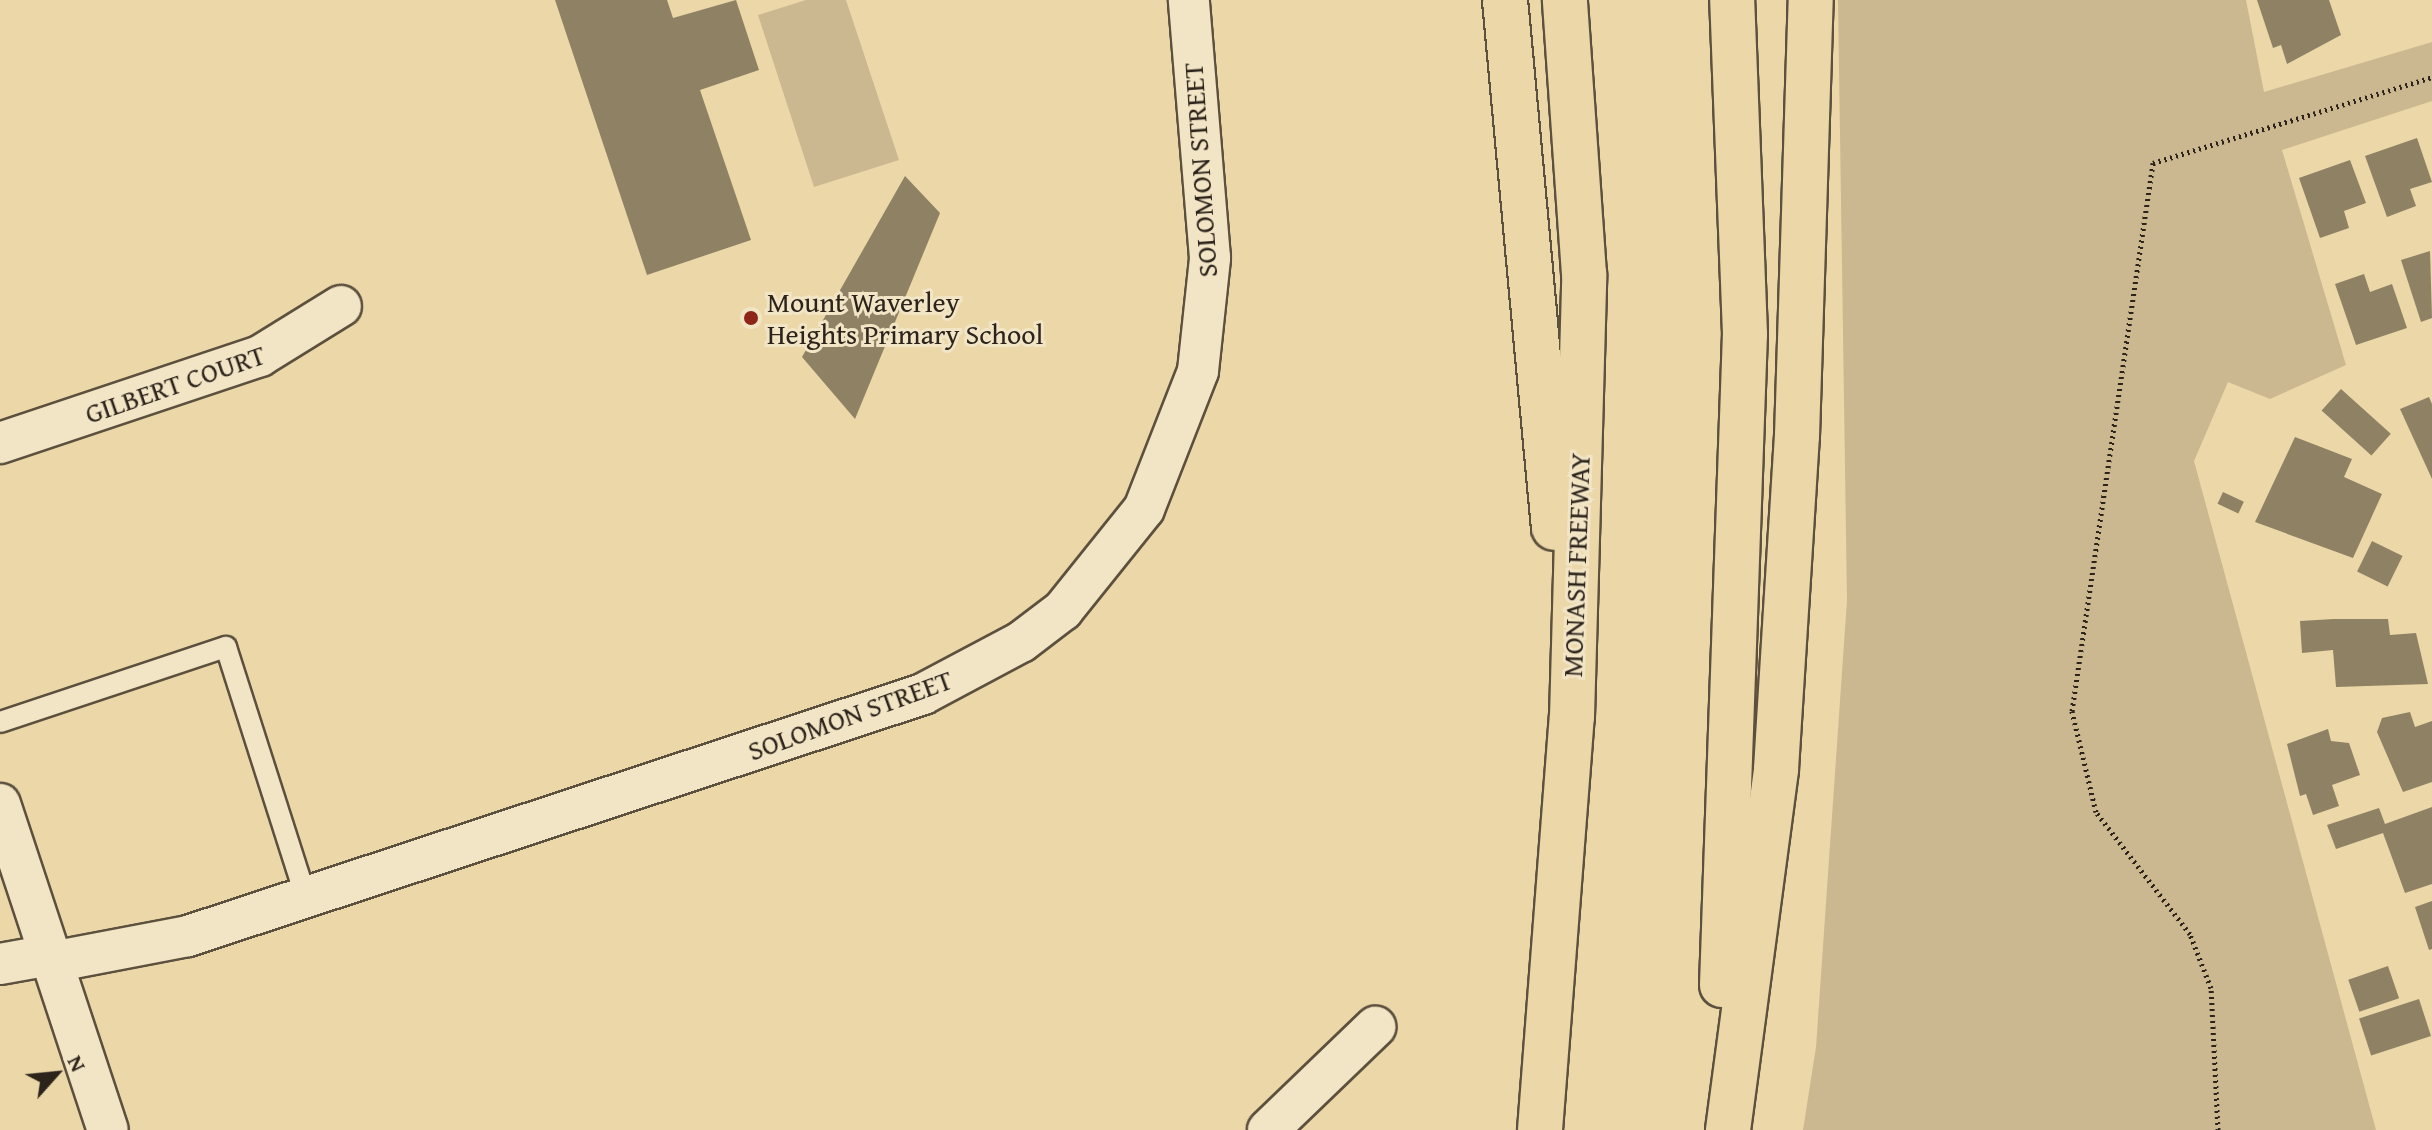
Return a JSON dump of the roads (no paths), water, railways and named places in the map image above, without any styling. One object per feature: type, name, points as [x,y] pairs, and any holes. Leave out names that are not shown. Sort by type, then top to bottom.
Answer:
[{"type":"highway","points":[[1505,0],[1572,717]]},
{"type":"highway","name":"MONASH FREEWAY","points":[[1540,1130],[1572,717],[1584,274],[1565,0]]},
{"type":"highway","points":[[1712,1130],[1745,334],[1732,0]]},
{"type":"highway","points":[[1728,1130],[1776,769],[1797,436],[1811,0]]},
{"type":"street","name":"SOLOMON STREET","points":[[0,964],[55,971],[188,936],[923,694],[1021,642],[1063,610],[1144,509],[1165,471],[1198,371],[1210,258],[1189,0]]},
{"type":"street","name":"GILBERT COURT","points":[[0,443],[260,356],[341,306]]},
{"type":"street","points":[[0,804],[108,1130]]},
{"type":"street","points":[[0,937],[38,917]]},
{"type":"street","points":[[1268,1130],[1375,1027]]},
{"type":"lane","points":[[0,722],[226,647],[306,897]]},
{"type":"place","name":"Mount Waverley Heights Primary School","points":[[751,318]]}]
